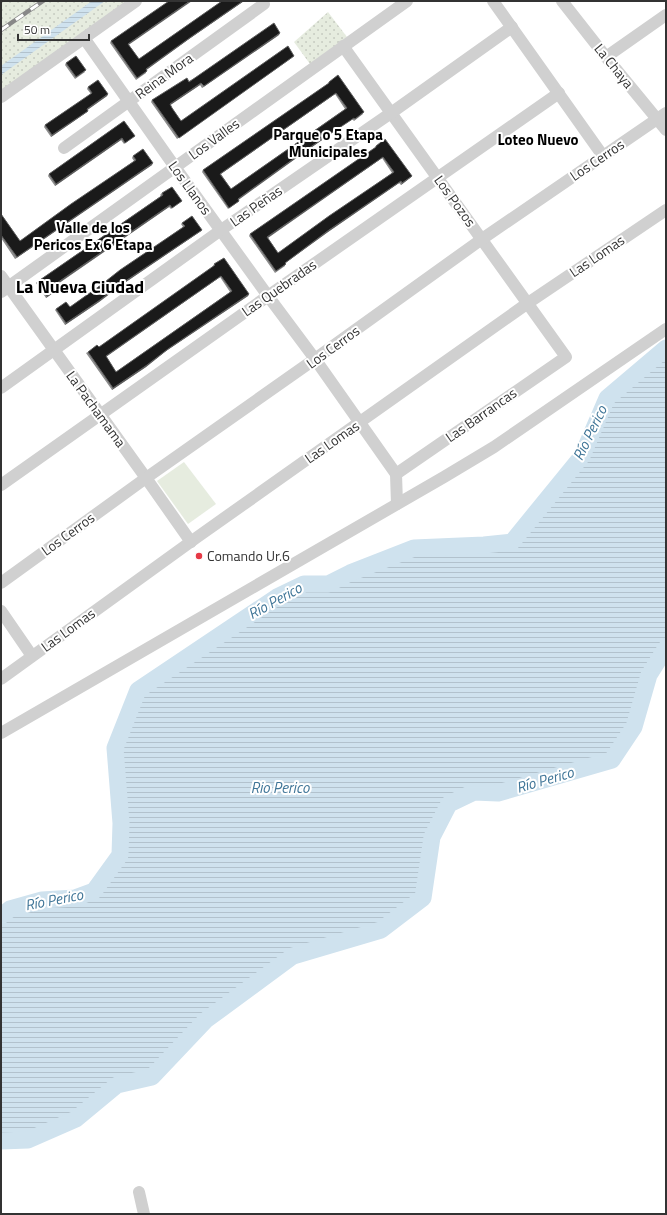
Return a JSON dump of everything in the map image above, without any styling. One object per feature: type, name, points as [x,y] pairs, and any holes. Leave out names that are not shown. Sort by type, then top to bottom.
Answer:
[{"type":"street","points":[[1,97],[136,1]]},
{"type":"street","name":"Los Valles","points":[[5,289],[407,1]]},
{"type":"street","points":[[493,1],[604,156]]},
{"type":"street","name":"La Chaya","points":[[562,1],[606,57],[661,116],[666,130]]},
{"type":"street","name":"Reina Mora","points":[[64,148],[264,4]]},
{"type":"street","points":[[606,57],[666,15]]},
{"type":"street","name":"Las Peñas","points":[[1,388],[221,230],[391,113],[512,27]]},
{"type":"street","name":"Los Llanos","points":[[84,38],[396,474]]},
{"type":"street","name":"Los Pozos","points":[[343,46],[566,356]]},
{"type":"street","name":"Las Quebradas","points":[[1,485],[437,177],[559,93]]},
{"type":"street","name":"Los Cerros","points":[[1,583],[482,239],[661,116]]},
{"type":"street","name":"Las Lomas","points":[[1,679],[528,303],[666,210]]},
{"type":"street","name":"La Pachamama","points":[[1,276],[5,289],[54,350],[191,542]]},
{"type":"street","points":[[1,733],[494,447],[666,329]]},
{"type":"street","name":"Las Barrancas","points":[[396,474],[566,356]]},
{"type":"street","points":[[396,474],[397,504]]},
{"type":"street","points":[[1,611],[32,656]]},
{"type":"street","points":[[139,1192],[144,1214]]},
{"type":"shaded area","points":[[1,1],[127,1],[1,91]]},
{"type":"shaded area","points":[[328,12],[347,37],[310,64],[294,42]]},
{"type":"shaded area","points":[[184,462],[216,504],[188,524],[157,481]]},
{"type":"water","points":[[92,1],[105,1],[1,75],[1,66]]},
{"type":"water","name":"Rio Perico","points":[[666,348],[666,648],[649,675],[634,727],[612,760],[498,793],[474,792],[449,804],[432,837],[423,898],[381,930],[293,956],[206,1020],[152,1077],[117,1085],[76,1119],[28,1140],[1,1141],[1,916],[10,909],[42,900],[75,898],[94,891],[120,855],[121,823],[115,748],[138,690],[277,597],[304,584],[328,584],[350,573],[414,548],[484,545],[512,542],[582,456],[607,398]]},
{"type":"building","points":[[169,1],[190,1],[128,44],[139,59],[222,1],[243,1],[146,69],[147,71],[137,78],[111,41]]},
{"type":"building","points":[[274,23],[280,33],[204,86],[201,83],[170,104],[172,108],[181,121],[288,46],[294,56],[179,138],[152,100],[187,78],[189,82]]},
{"type":"building","points":[[76,56],[86,70],[76,77],[66,63]]},
{"type":"building","points":[[338,75],[364,112],[303,152],[238,199],[239,201],[229,208],[203,170]],"holes":[[[336,93],[347,108],[231,189],[220,174]]]},
{"type":"building","points":[[98,80],[108,94],[87,109],[88,111],[52,135],[45,125],[92,93],[88,87]]},
{"type":"building","points":[[124,121],[135,136],[125,143],[122,138],[56,184],[49,174]]},
{"type":"building","points":[[385,139],[412,176],[402,183],[401,181],[329,230],[276,271],[250,234]],"holes":[[[383,157],[394,172],[278,253],[267,237]]]},
{"type":"building","points":[[143,149],[153,163],[17,257],[1,235],[1,214],[20,241],[136,160],[133,156]]},
{"type":"building","points":[[172,187],[182,201],[172,208],[170,205],[54,285],[57,289],[47,296],[37,282],[163,195],[162,193]]},
{"type":"building","points":[[192,216],[202,230],[66,323],[56,309],[66,302],[70,307],[120,270],[185,226],[182,223]]},
{"type":"building","points":[[224,258],[249,294],[113,388],[88,352],[97,345],[99,347],[215,265],[214,264]],"holes":[[[221,276],[232,291],[116,372],[106,356]]]},
{"type":"waterway","name":"Río Perico","points":[[1,916],[10,909],[42,900],[75,898],[94,891],[120,855],[121,823],[115,748],[138,690],[277,597],[304,584],[328,584],[350,573],[414,548],[484,545],[512,542],[582,456],[607,398],[666,348]]},
{"type":"waterway","name":"Río Perico","points":[[1,1141],[28,1140],[76,1119],[117,1085],[152,1077],[206,1020],[293,956],[381,930],[423,898],[432,837],[449,804],[474,792],[498,793],[612,760],[634,727],[649,675],[666,648]]},
{"type":"railway","points":[[1,30],[43,1]]},
{"type":"place","name":"Comando Ur.6","points":[[199,556]]},
{"type":"district","name":"Loteo Nuevo","points":[[538,140]]},
{"type":"district","name":"Parque o 5 Etapa Municipales","points":[[328,144]]},
{"type":"district","name":"Valle de los Pericos Ex 6 Etapa","points":[[93,236]]},
{"type":"district","name":"La Nueva Ciudad","points":[[80,287]]}]
